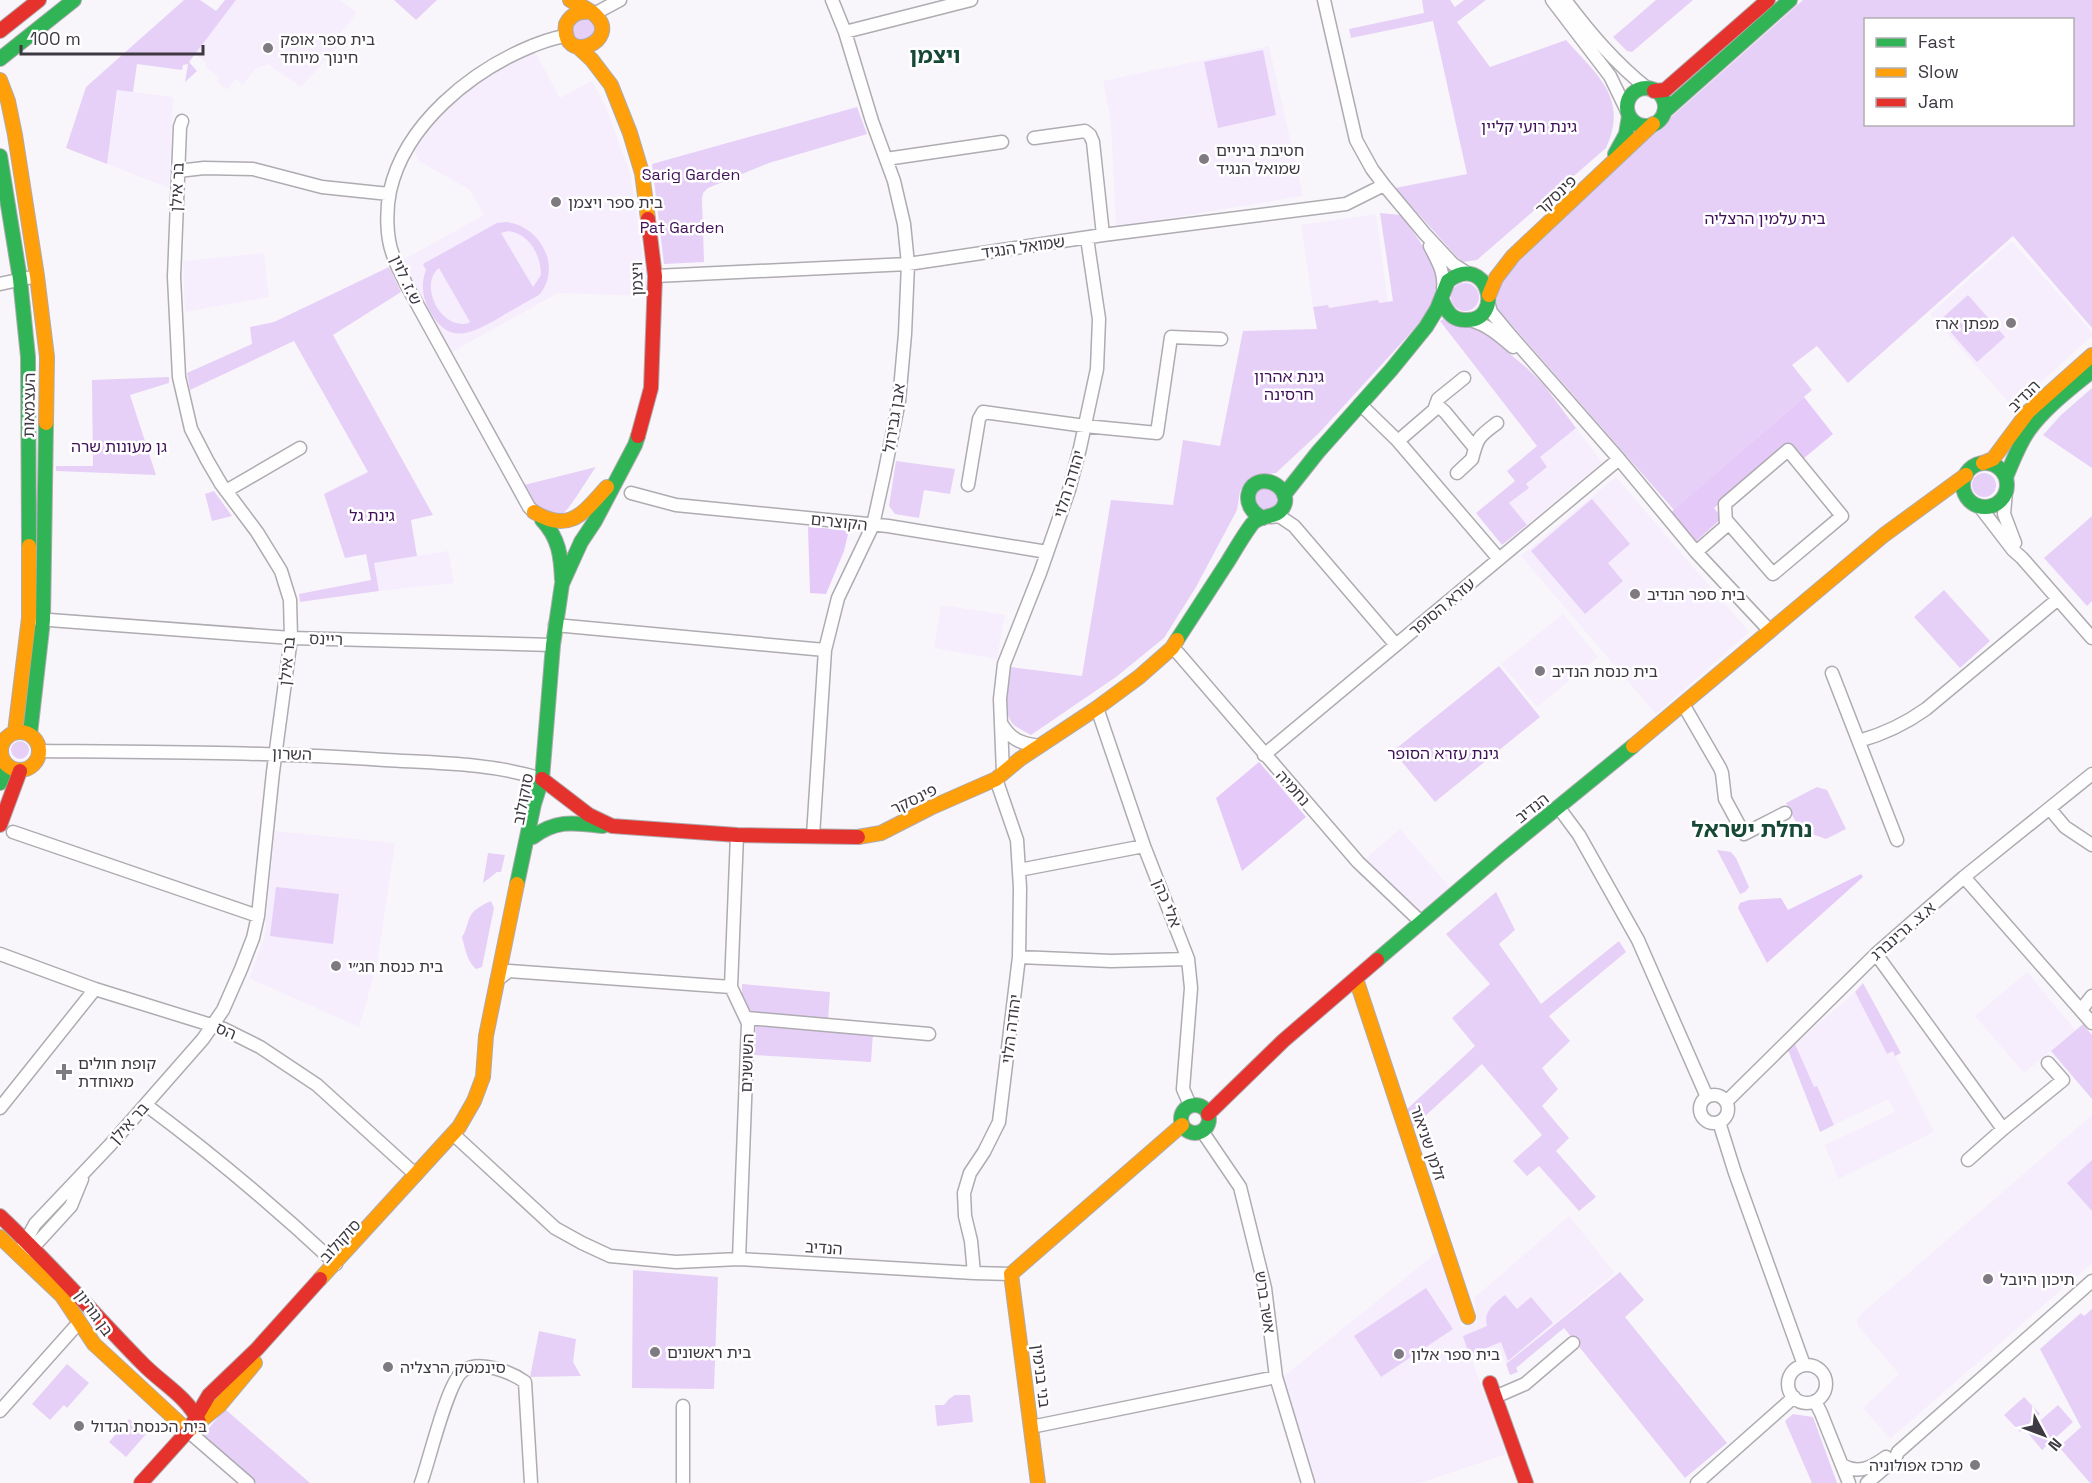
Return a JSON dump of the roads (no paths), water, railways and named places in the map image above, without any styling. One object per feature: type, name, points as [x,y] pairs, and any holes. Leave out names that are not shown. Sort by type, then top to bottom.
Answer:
[{"type":"street","points":[[0,32],[39,0]]},
{"type":"street","points":[[0,59],[74,0]]},
{"type":"street","points":[[558,0],[564,13],[566,33],[573,44],[578,47],[590,47],[602,34],[601,23],[593,13],[570,0]]},
{"type":"street","points":[[566,33],[566,23],[574,14],[586,11],[593,13],[620,0]]},
{"type":"street","name":"אבן גבירול","points":[[813,836],[825,650],[838,598],[873,525],[899,401],[908,264],[904,224],[894,181],[872,121],[845,32],[832,0]]},
{"type":"street","points":[[845,32],[970,0]]},
{"type":"street","points":[[1324,0],[1356,140],[1372,169],[1425,234],[1453,264],[1484,283],[1495,317],[1619,459],[1696,552],[1770,632]]},
{"type":"street","points":[[1552,0],[1610,76],[1628,113],[1637,124],[1642,126],[1653,124],[1790,0]]},
{"type":"street","points":[[1565,0],[1590,34],[1613,58],[1663,100],[1664,112]]},
{"type":"street","points":[[1628,113],[1628,100],[1636,91],[1665,90],[1768,0]]},
{"type":"street","name":"ש.ז. לוין","points":[[534,512],[529,507],[406,284],[392,253],[388,225],[389,194],[399,162],[416,135],[436,111],[482,73],[510,55],[566,33]]},
{"type":"street","name":"ויצמן","points":[[562,584],[581,542],[596,521],[635,445],[651,388],[655,276],[642,173],[630,133],[611,86],[603,51],[602,34]]},
{"type":"street","name":"ויצמן","points":[[578,47],[592,60],[611,86]]},
{"type":"street","name":"העצמאות","points":[[0,80],[8,101],[15,135],[47,357],[43,620],[30,734]]},
{"type":"street","name":"פינסקר","points":[[1468,274],[1488,269],[1615,153],[1626,134],[1628,113]]},
{"type":"street","name":"בר אילן","points":[[25,1248],[35,1224],[146,1105],[213,1025],[223,1010],[241,969],[253,938],[258,916],[291,638],[290,600],[281,571],[257,532],[226,491],[191,429],[180,377],[174,277],[182,121]]},
{"type":"street","name":"פינסקר","points":[[1489,298],[1496,278],[1513,256],[1653,124]]},
{"type":"street","points":[[1034,138],[1085,131],[1090,135],[1093,142],[1103,235]]},
{"type":"street","points":[[886,159],[1002,142]]},
{"type":"street","name":"העצמאות","points":[[0,156],[20,279],[28,357],[29,618],[15,732]]},
{"type":"street","points":[[178,171],[204,168],[253,169],[322,187],[389,194]]},
{"type":"street","name":"שמואל הנגיד","points":[[655,276],[908,264],[1103,235],[1346,204],[1384,185]]},
{"type":"street","points":[[1284,495],[1329,438],[1397,362],[1436,313],[1444,278],[1425,234]]},
{"type":"street","name":"יהודה הלוי","points":[[974,1273],[971,1241],[965,1216],[964,1193],[970,1173],[999,1122],[1019,957],[1017,840],[999,776],[1000,699],[1004,664],[1069,490],[1096,369],[1099,319],[1087,238]]},
{"type":"street","points":[[1468,274],[1453,277],[1442,294],[1446,312],[1463,320],[1489,327],[1553,382]]},
{"type":"street","points":[[0,284],[37,276]]},
{"type":"street","points":[[1397,362],[1436,330],[1482,314],[1489,298]]},
{"type":"street","points":[[968,485],[979,418],[983,412],[1157,433],[1171,337],[1221,339]]},
{"type":"street","name":"הנדיב","points":[[1983,463],[1993,459],[2028,412],[2092,355]]},
{"type":"street","name":"הנדיב","points":[[2006,477],[2031,428],[2092,371]]},
{"type":"street","points":[[1398,441],[1434,410],[1438,399],[1464,378]]},
{"type":"street","points":[[1360,404],[1398,441],[1499,559]]},
{"type":"street","points":[[1436,404],[1474,447]]},
{"type":"street","points":[[1457,473],[1473,459],[1474,447],[1479,438],[1497,423]]},
{"type":"street","points":[[1273,482],[1329,438]]},
{"type":"street","points":[[226,491],[300,448]]},
{"type":"street","points":[[1696,552],[1726,526],[1725,504],[1788,450],[1842,516],[1773,574],[1726,520]]},
{"type":"street","name":"עזרא הסופר","points":[[1264,755],[1619,459]]},
{"type":"street","points":[[2022,558],[2004,514],[2006,477],[1994,465],[1983,463],[1972,468],[1966,476],[1964,487],[1975,503],[2013,550],[2092,638]]},
{"type":"street","name":"ויצמן","points":[[534,512],[553,524],[573,518],[579,515],[621,472]]},
{"type":"street","name":"הנדיב","points":[[1208,1114],[1283,1041],[1502,853],[1559,808],[1884,535],[1966,476]]},
{"type":"street","points":[[1267,517],[1280,511],[1283,507],[1284,495],[1273,482],[1267,480],[1255,484],[1251,489],[1247,501],[1252,512],[1267,517],[1279,516],[1294,526],[1396,645]]},
{"type":"street","points":[[1975,503],[1994,506],[2004,497],[2006,491]]},
{"type":"street","name":"הקוצרים","points":[[631,493],[676,505],[873,525],[1047,552]]},
{"type":"street","name":"הנדיב","points":[[1884,535],[1911,525],[1946,500],[1959,498],[1975,503]]},
{"type":"street","name":"פינסקר","points":[[1224,566],[1247,501]]},
{"type":"street","name":"ויצמן","points":[[534,512],[557,537],[561,552],[562,584],[553,645],[546,752]]},
{"type":"street","name":"פינסקר","points":[[544,781],[581,810],[612,826],[737,835],[860,837],[881,833],[999,776],[1139,677],[1172,648],[1247,530],[1257,519],[1267,517]]},
{"type":"street","points":[[1858,741],[1877,736],[1917,716],[2058,599]]},
{"type":"street","name":"ריינס","points":[[29,618],[291,638],[553,645]]},
{"type":"street","points":[[555,625],[825,650]]},
{"type":"street","name":"נחמיה","points":[[1172,648],[1358,862],[1421,922]]},
{"type":"street","points":[[1832,673],[1897,840]]},
{"type":"street","points":[[1683,704],[1722,773],[1725,799],[1744,834],[1785,813]]},
{"type":"street","name":"אלי כהן","points":[[1098,708],[1144,846],[1188,959],[1191,988],[1183,1089],[1190,1105]]},
{"type":"street","points":[[1000,722],[1013,739],[1020,743],[1039,746]]},
{"type":"street","points":[[20,731],[30,734],[37,741],[40,751],[32,767],[20,771],[7,765],[2,759],[0,748],[6,738],[20,731]]},
{"type":"street","name":"השרון","points":[[40,751],[276,753],[487,766],[521,772],[544,781]]},
{"type":"street","name":"סוקולוב","points":[[193,1419],[220,1405],[276,1337],[455,1136],[478,1103],[491,1068],[529,851],[544,781],[546,752]]},
{"type":"street","points":[[0,783],[7,765]]},
{"type":"street","points":[[0,825],[20,771]]},
{"type":"street","name":"א.צ. גרינברג","points":[[1726,1102],[1876,954],[1964,877],[2092,774]]},
{"type":"street","name":"סוקולוב","points":[[141,1483],[193,1419],[209,1395],[257,1349],[416,1175],[455,1136],[483,1077],[486,1036],[497,980],[534,804],[544,781]]},
{"type":"street","points":[[1559,808],[1579,836],[1638,940],[1707,1097]]},
{"type":"street","points":[[2050,809],[2065,827],[2092,845]]},
{"type":"street","points":[[533,837],[544,828],[560,823],[612,826]]},
{"type":"street","points":[[13,832],[258,916]]},
{"type":"street","name":"השושנים","points":[[737,835],[731,987],[748,1024],[739,1259]]},
{"type":"street","points":[[1019,870],[1144,846]]},
{"type":"street","points":[[1964,877],[2092,1023]]},
{"type":"street","name":"הס","points":[[0,954],[95,989],[213,1025],[260,1047],[317,1084],[416,1175]]},
{"type":"street","points":[[1876,954],[2003,1129]]},
{"type":"street","points":[[1019,957],[1111,961],[1188,959]]},
{"type":"street","points":[[497,980],[509,971],[731,987]]},
{"type":"street","name":"זלמן שניאור","points":[[1356,979],[1468,1317]]},
{"type":"street","points":[[0,1108],[95,989]]},
{"type":"street","points":[[2081,1010],[2092,996]]},
{"type":"street","points":[[748,1024],[929,1034]]},
{"type":"street","points":[[1968,1160],[2063,1080],[2048,1063]]},
{"type":"street","points":[[1716,1096],[1726,1102],[1727,1114],[1719,1122],[1707,1121],[1701,1114],[1700,1106],[1707,1097],[1716,1096]]},
{"type":"street","points":[[146,1105],[265,1201],[336,1264]]},
{"type":"street","points":[[1190,1105],[1201,1106],[1208,1114],[1209,1122],[1202,1131],[1191,1133],[1182,1125],[1181,1113],[1190,1105]]},
{"type":"street","points":[[1719,1122],[1804,1365]]},
{"type":"street","points":[[1011,1274],[1182,1125]]},
{"type":"street","name":"אשר ברש","points":[[1202,1131],[1240,1187],[1265,1288],[1276,1377],[1308,1483]]},
{"type":"street","name":"הנדיב","points":[[455,1136],[555,1228],[610,1256],[676,1262],[739,1259],[1011,1274]]},
{"type":"street","name":"בן גוריון","points":[[0,1216],[71,1307],[94,1344],[193,1419]]},
{"type":"street","name":"בן גוריון","points":[[0,1237],[25,1248],[90,1306],[193,1419]]},
{"type":"street","name":"בני בנימין","points":[[1011,1274],[1038,1483]]},
{"type":"street","points":[[1867,1483],[1895,1459],[1898,1452],[2092,1281]]},
{"type":"street","points":[[0,1411],[74,1328],[81,1325],[93,1326],[141,1370],[152,1372]]},
{"type":"street","points":[[1495,1397],[1525,1384],[1573,1344]]},
{"type":"street","points":[[1804,1365],[1816,1367],[1825,1376],[1826,1389],[1823,1394],[1815,1401],[1807,1403],[1794,1397],[1788,1388],[1790,1376],[1798,1367],[1804,1365]]},
{"type":"street","points":[[421,1483],[456,1379],[463,1370],[474,1366],[515,1374],[525,1382],[531,1483]]},
{"type":"street","points":[[1031,1427],[1276,1377]]},
{"type":"street","points":[[1490,1383],[1526,1483]]},
{"type":"street","points":[[1697,1483],[1794,1397]]},
{"type":"street","points":[[1815,1401],[1849,1483]]},
{"type":"street","points":[[682,1406],[683,1483]]},
{"type":"street","points":[[193,1419],[248,1483]]},
{"type":"street","points":[[1842,1465],[1850,1470],[1863,1470],[1890,1454],[1898,1452]]},
{"type":"place","name":"בית ספר אופק חינוך מיוחד","points":[[268,48]]},
{"type":"place","name":"חטיבת ביניים שמואל הנגיד","points":[[1204,159]]},
{"type":"place","name":"בית ספר ויצמן","points":[[556,202]]},
{"type":"place","name":"מפתן ארז","points":[[2011,323]]},
{"type":"place","name":"בית ספר הנדיב","points":[[1635,594]]},
{"type":"place","name":"בית כנסת הנדיב","points":[[1540,671]]},
{"type":"place","name":"בית כנסת חג״י","points":[[336,966]]},
{"type":"place","name":"קופת חולים מאוחדת","points":[[64,1072]]},
{"type":"place","name":"תיכון היובל","points":[[1988,1279]]},
{"type":"place","name":"בית ראשונים","points":[[655,1352]]},
{"type":"place","name":"בית ספר אלון","points":[[1399,1354]]},
{"type":"place","name":"סינמטק הרצליה","points":[[388,1367]]},
{"type":"place","name":"בית הכנסת הגדול","points":[[79,1426]]},
{"type":"place","name":"מרכז אפולוניה","points":[[1975,1465]]},
{"type":"district","name":"ויצמן","points":[[935,55]]},
{"type":"district","name":"נחלת ישראל","points":[[1752,829]]},
{"type":"park label","name":"גינת רועי קליין","points":[[1529,126]]},
{"type":"park label","name":"Sarig Garden","points":[[691,174]]},
{"type":"park label","name":"בית עלמין הרצליה","points":[[1765,218]]},
{"type":"park label","name":"Pat Garden","points":[[682,227]]},
{"type":"park label","name":"גינת אהרון חרסינה","points":[[1289,385]]},
{"type":"park label","name":"גן מעונות שרה","points":[[119,446]]},
{"type":"park label","name":"גינת גל","points":[[372,515]]},
{"type":"park label","name":"גינת עזרא הסופר","points":[[1443,753]]}]
